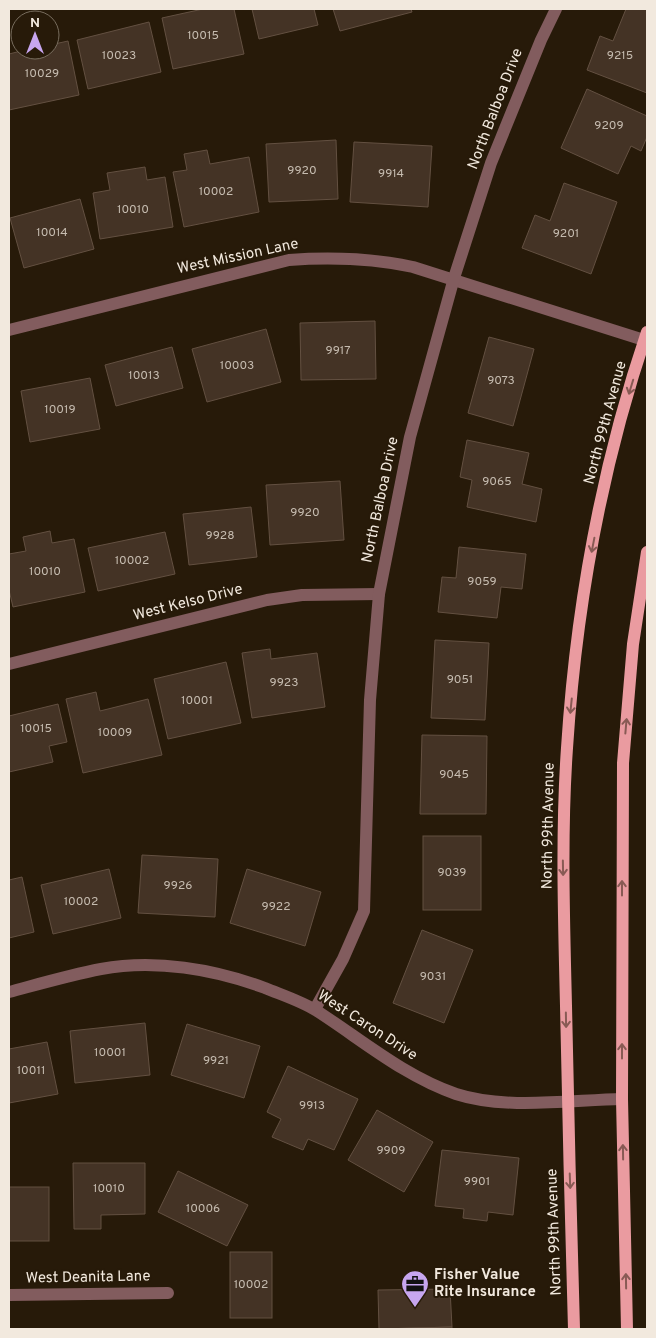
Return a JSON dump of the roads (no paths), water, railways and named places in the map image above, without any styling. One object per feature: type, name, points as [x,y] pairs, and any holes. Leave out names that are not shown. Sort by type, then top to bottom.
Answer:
[{"type":"main road","name":"North 99th Avenue","points":[[574,1329],[563,861],[567,748],[580,623],[608,470],[646,338]]},
{"type":"main road","points":[[627,1329],[622,1099],[623,763],[633,644],[647,552]]},
{"type":"street","name":"North Balboa Drive","points":[[315,1009],[342,959],[364,911],[370,700],[379,594],[410,437],[454,278],[491,163],[541,40],[556,9]]},
{"type":"street","name":"West Mission Lane","points":[[9,330],[289,260],[333,257],[376,259],[454,278],[646,338]]},
{"type":"street","name":"West Kelso Drive","points":[[9,664],[267,600],[302,595],[379,594]]},
{"type":"street","name":"West Caron Drive","points":[[9,992],[102,969],[150,966],[200,970],[231,976],[315,1009],[414,1076],[456,1094],[476,1099],[517,1103],[622,1099]]},
{"type":"street","name":"West Deanita Lane","points":[[9,1295],[168,1293]]},
{"type":"place","name":"Fisher Value Rite Insurance","points":[[415,1308]]}]
